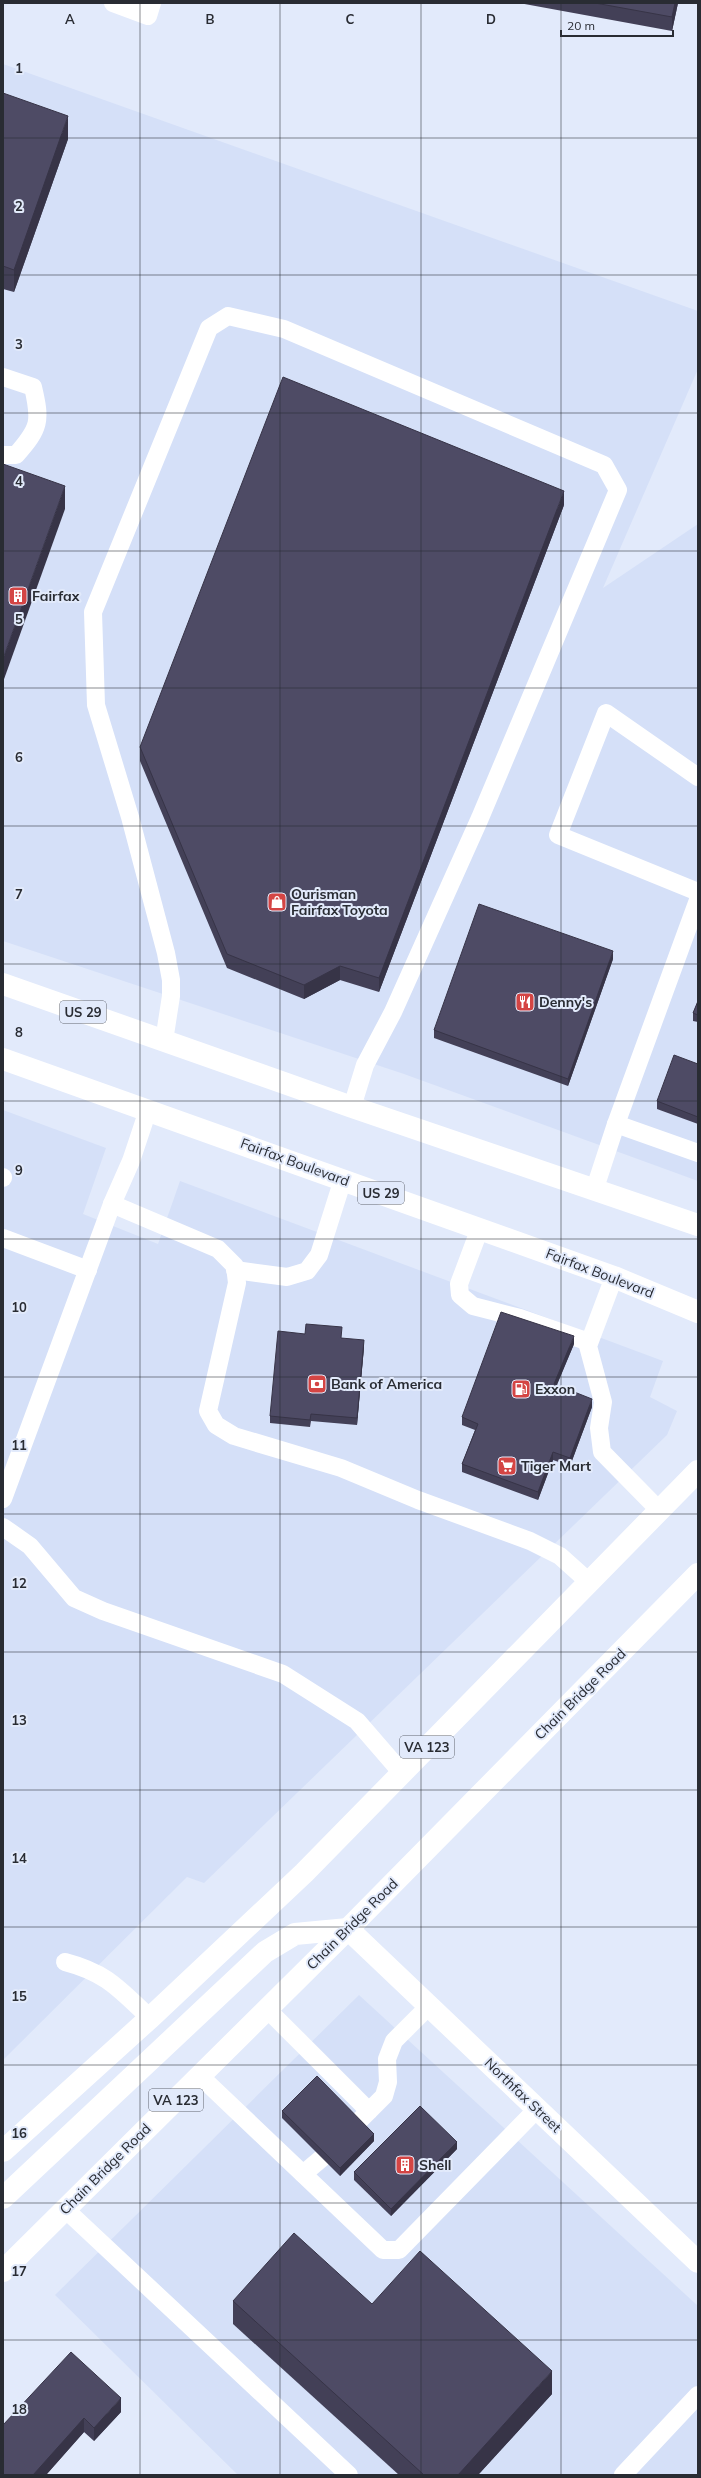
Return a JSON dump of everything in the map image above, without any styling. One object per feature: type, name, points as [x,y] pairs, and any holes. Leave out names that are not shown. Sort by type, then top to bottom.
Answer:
[{"type":"main road","name":"US 29","points":[[3,984],[352,1107],[595,1188],[698,1225]]},
{"type":"main road","name":"Fairfax Boulevard","points":[[3,1059],[480,1228],[614,1277],[698,1312]]},
{"type":"main road","name":"VA 123","points":[[3,2151],[263,1913],[698,1470]]},
{"type":"main road","name":"Chain Bridge Road","points":[[3,2270],[348,1929],[698,1574]]},
{"type":"main road","name":"Northfax Street","points":[[348,1929],[698,2262]]},
{"type":"main road","points":[[3,2198],[265,1952],[294,1934],[348,1929]]},
{"type":"lane","points":[[113,3],[150,9]]},
{"type":"lane","points":[[164,1041],[171,996],[170,974],[130,817],[96,705],[94,612],[209,328],[228,316],[284,329],[604,465],[618,490],[480,818],[393,1012],[365,1064],[352,1107]]},
{"type":"lane","points":[[3,377],[32,387],[39,413],[33,435],[16,455],[3,455]]},
{"type":"lane","points":[[698,778],[606,713],[558,835],[698,892]]},
{"type":"lane","points":[[595,1188],[616,1124],[698,900]]},
{"type":"lane","points":[[3,1499],[112,1204],[131,1161],[148,1110]]},
{"type":"lane","points":[[616,1124],[698,1153]]},
{"type":"lane","points":[[235,1270],[287,1277],[308,1271],[319,1255],[343,1179]]},
{"type":"lane","points":[[112,1204],[218,1249],[235,1266],[237,1283],[208,1411],[216,1425],[234,1436],[341,1468],[418,1500],[530,1541],[560,1556],[589,1582]]},
{"type":"lane","points":[[480,1228],[459,1284],[460,1295],[473,1306],[520,1318],[589,1342]]},
{"type":"lane","points":[[3,1238],[88,1270]]},
{"type":"lane","points":[[614,1277],[588,1346],[603,1402],[599,1428],[602,1452],[659,1510]]},
{"type":"lane","points":[[3,1527],[30,1546],[74,1598],[103,1611],[283,1674],[357,1721],[402,1773]]},
{"type":"lane","points":[[65,1962],[90,1969],[109,1980],[150,2018]]},
{"type":"lane","points":[[267,2009],[363,2117],[384,2096],[388,2082],[387,2059],[394,2041],[429,2006]]},
{"type":"lane","points":[[200,2076],[383,2250],[399,2250],[537,2109]]},
{"type":"lane","points":[[303,2174],[322,2158]]},
{"type":"lane","points":[[65,2209],[349,2475]]},
{"type":"lane","points":[[623,2475],[698,2395]]},
{"type":"shaded area","points":[[3,64],[698,311],[698,369],[603,588],[698,524],[698,1181],[404,1074],[3,941]]},
{"type":"shaded area","points":[[3,1110],[106,1148],[83,1214],[158,1244],[180,1181],[663,1361],[650,1397],[677,1411],[667,1435],[204,1883],[187,1877],[3,2060]]},
{"type":"shaded area","points":[[359,1995],[698,2306],[698,2475],[238,2475],[55,2295]]},
{"type":"building","points":[[595,3],[675,3],[672,17]]},
{"type":"building","points":[[3,93],[68,116],[14,270],[3,266]]},
{"type":"building","points":[[283,377],[564,491],[379,978],[340,966],[304,985],[227,954],[140,747]]},
{"type":"building","name":"Fairfax","points":[[3,464],[65,486],[3,659]]},
{"type":"building","points":[[479,904],[613,951],[568,1079],[434,1030]]},
{"type":"building","points":[[698,1001],[698,1015],[693,1013]]},
{"type":"building","points":[[674,1055],[698,1064],[698,1117],[657,1101]]},
{"type":"building","points":[[501,1312],[574,1336],[554,1384],[592,1399],[570,1458],[553,1452],[538,1492],[462,1464],[478,1424],[462,1417]]},
{"type":"building","name":"Bank of America","points":[[306,1324],[342,1327],[341,1338],[364,1340],[357,1418],[311,1414],[310,1420],[270,1416],[278,1331],[305,1334]]},
{"type":"building","points":[[317,2076],[374,2134],[340,2168],[282,2111]]},
{"type":"building","name":"Shell","points":[[420,2106],[457,2142],[391,2209],[354,2172]]},
{"type":"building","points":[[294,2233],[372,2304],[420,2251],[552,2371],[458,2475],[424,2475],[233,2301]]},
{"type":"building","points":[[71,2352],[121,2398],[94,2428],[84,2418],[33,2475],[3,2475],[3,2425]]},
{"type":"place","name":"Fairfax","points":[[18,596]]},
{"type":"place","name":"Ourisman Fairfax Toyota","points":[[277,902]]},
{"type":"place","name":"Denny's","points":[[525,1002]]},
{"type":"place","name":"Bank of America","points":[[317,1384]]},
{"type":"place","name":"Exxon","points":[[521,1389]]},
{"type":"place","name":"Tiger Mart","points":[[507,1466]]},
{"type":"place","name":"Shell","points":[[405,2165]]}]
